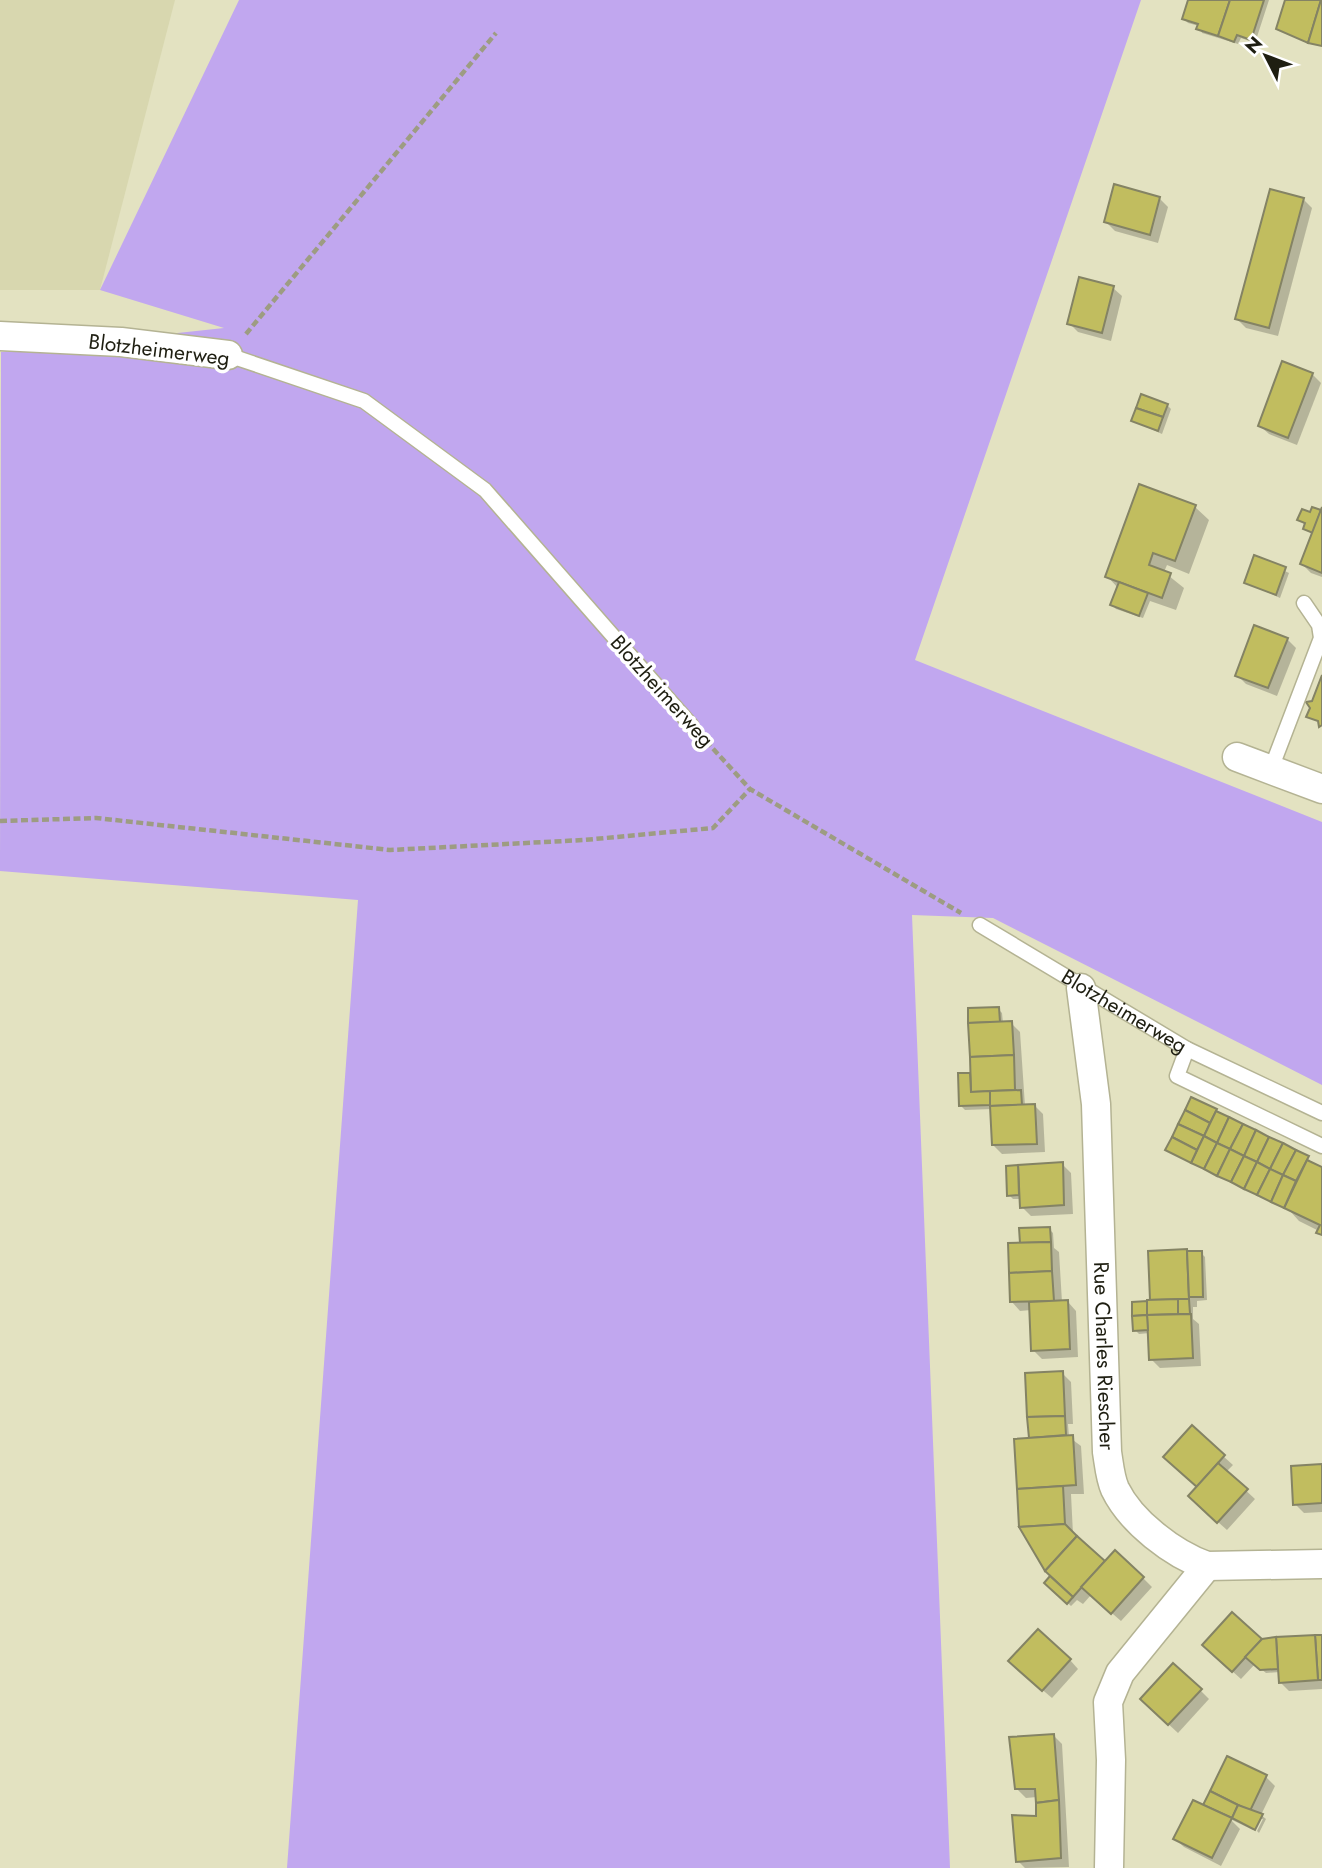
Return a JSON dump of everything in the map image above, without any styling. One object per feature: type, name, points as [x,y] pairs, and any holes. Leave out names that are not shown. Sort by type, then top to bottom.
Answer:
[{"type":"street","name":"Blotzheimerweg","points":[[0,335],[121,342],[228,355]]},
{"type":"street","points":[[1237,757],[1322,789]]},
{"type":"street","name":"Rue Charles Riescher","points":[[1081,988],[1096,1104],[1107,1452],[1114,1486],[1124,1504],[1173,1549],[1207,1566],[1322,1564]]},
{"type":"street","points":[[1109,1868],[1111,1760],[1108,1702],[1111,1689],[1120,1673],[1207,1566]]},
{"type":"lane","name":"Blotzheimerweg","points":[[228,355],[364,401],[485,490],[691,725]]},
{"type":"lane","points":[[1271,769],[1321,638],[1319,625],[1304,603]]},
{"type":"lane","name":"Blotzheimerweg","points":[[980,925],[1186,1049],[1322,1114]]},
{"type":"lane","points":[[1186,1049],[1177,1076],[1322,1146]]},
{"type":"path","points":[[228,355],[496,33]]},
{"type":"path","name":"Blotzheimerweg","points":[[691,725],[750,789],[980,925]]},
{"type":"path","points":[[0,821],[96,818],[390,850],[584,840],[713,828],[750,789]]},
{"type":"shaded area","points":[[0,0],[175,0],[100,290],[0,290]]},
{"type":"shaded area","points":[[239,0],[1141,0],[915,660],[1322,822],[1322,1085],[993,918],[912,915],[950,1868],[287,1868],[358,900],[0,871],[1,352],[224,328],[100,290]]},
{"type":"building","points":[[1188,0],[1230,0],[1218,36],[1196,29],[1198,24],[1182,19]]},
{"type":"building","points":[[1230,0],[1264,0],[1251,40],[1237,35],[1234,42],[1218,36]]},
{"type":"building","points":[[1285,0],[1321,0],[1308,43],[1276,29]]},
{"type":"building","points":[[1322,0],[1322,46],[1308,43]]},
{"type":"building","points":[[1114,184],[1160,197],[1150,235],[1104,222]]},
{"type":"building","points":[[1270,189],[1304,198],[1269,328],[1235,319]]},
{"type":"building","points":[[1079,277],[1114,286],[1102,333],[1067,324]]},
{"type":"building","points":[[1282,361],[1313,373],[1288,438],[1258,426]]},
{"type":"building","points":[[1141,394],[1168,404],[1163,417],[1136,408]]},
{"type":"building","points":[[1136,408],[1163,417],[1158,431],[1131,421]]},
{"type":"building","points":[[1139,484],[1196,505],[1175,561],[1153,553],[1149,565],[1171,573],[1162,598],[1105,577]]},
{"type":"building","points":[[1312,507],[1321,510],[1313,533],[1303,529],[1305,523],[1297,520],[1302,509],[1310,512]]},
{"type":"building","points":[[1322,507],[1322,573],[1300,564]]},
{"type":"building","points":[[1254,555],[1286,567],[1276,595],[1244,583]]},
{"type":"building","points":[[1119,582],[1148,593],[1139,616],[1110,605]]},
{"type":"building","points":[[1254,625],[1288,638],[1268,688],[1235,676]]},
{"type":"building","points":[[1322,675],[1322,725],[1319,727],[1318,721],[1306,717],[1310,708],[1306,702],[1312,701]]},
{"type":"building","points":[[999,1007],[1000,1022],[968,1023],[968,1008]]},
{"type":"building","points":[[1012,1021],[1014,1055],[970,1057],[968,1023]]},
{"type":"building","points":[[1014,1055],[1015,1090],[971,1092],[970,1057]]},
{"type":"building","points":[[958,1073],[970,1073],[971,1092],[990,1091],[990,1105],[959,1106]]},
{"type":"building","points":[[1021,1090],[1022,1105],[990,1106],[990,1091]]},
{"type":"building","points":[[1191,1097],[1217,1109],[1210,1123],[1185,1110]]},
{"type":"building","points":[[1035,1104],[1037,1144],[992,1145],[990,1106]]},
{"type":"building","points":[[1185,1110],[1210,1123],[1204,1136],[1178,1124]]},
{"type":"building","points":[[1216,1111],[1229,1117],[1217,1143],[1204,1136]]},
{"type":"building","points":[[1229,1117],[1243,1124],[1230,1149],[1217,1143]]},
{"type":"building","points":[[1178,1124],[1204,1136],[1197,1150],[1172,1137]]},
{"type":"building","points":[[1243,1124],[1256,1130],[1244,1156],[1230,1149]]},
{"type":"building","points":[[1256,1130],[1269,1137],[1257,1162],[1244,1156]]},
{"type":"building","points":[[1204,1136],[1217,1143],[1204,1169],[1191,1163]]},
{"type":"building","points":[[1172,1137],[1197,1150],[1191,1163],[1165,1150]]},
{"type":"building","points":[[1269,1137],[1283,1143],[1270,1169],[1257,1162]]},
{"type":"building","points":[[1217,1143],[1230,1149],[1217,1176],[1204,1169]]},
{"type":"building","points":[[1283,1143],[1296,1150],[1283,1175],[1270,1169]]},
{"type":"building","points":[[1230,1149],[1244,1156],[1231,1182],[1217,1176]]},
{"type":"building","points":[[1296,1150],[1309,1156],[1296,1181],[1283,1175]]},
{"type":"building","points":[[1244,1156],[1257,1162],[1244,1189],[1231,1182]]},
{"type":"building","points":[[1307,1160],[1322,1167],[1322,1235],[1316,1233],[1320,1225],[1284,1208]]},
{"type":"building","points":[[1063,1162],[1064,1205],[1020,1208],[1018,1165]]},
{"type":"building","points":[[1257,1162],[1270,1169],[1257,1195],[1244,1189]]},
{"type":"building","points":[[1018,1165],[1019,1195],[1007,1196],[1006,1166]]},
{"type":"building","points":[[1270,1169],[1283,1175],[1271,1202],[1257,1195]]},
{"type":"building","points":[[1283,1175],[1296,1181],[1284,1208],[1271,1202]]},
{"type":"building","points":[[1050,1227],[1051,1242],[1020,1243],[1019,1228]]},
{"type":"building","points":[[1051,1242],[1052,1271],[1009,1273],[1008,1243]]},
{"type":"building","points":[[1187,1249],[1189,1299],[1150,1300],[1148,1251]]},
{"type":"building","points":[[1187,1251],[1202,1251],[1203,1297],[1189,1297]]},
{"type":"building","points":[[1052,1271],[1054,1301],[1010,1302],[1009,1273]]},
{"type":"building","points":[[1178,1299],[1189,1299],[1190,1314],[1178,1314]]},
{"type":"building","points":[[1178,1299],[1178,1314],[1147,1315],[1147,1300]]},
{"type":"building","points":[[1068,1300],[1070,1349],[1031,1351],[1029,1302]]},
{"type":"building","points":[[1147,1301],[1147,1315],[1132,1316],[1132,1302]]},
{"type":"building","points":[[1191,1314],[1193,1358],[1149,1360],[1147,1315]]},
{"type":"building","points":[[1147,1315],[1148,1330],[1133,1331],[1132,1316]]},
{"type":"building","points":[[1063,1371],[1065,1416],[1027,1417],[1025,1373]]},
{"type":"building","points":[[1065,1416],[1066,1435],[1029,1438],[1027,1417]]},
{"type":"building","points":[[1192,1425],[1225,1455],[1197,1487],[1163,1457]]},
{"type":"building","points":[[1073,1435],[1076,1485],[1017,1489],[1014,1439]]},
{"type":"building","points":[[1218,1463],[1248,1489],[1217,1523],[1188,1496]]},
{"type":"building","points":[[1322,1464],[1322,1503],[1293,1505],[1291,1466]]},
{"type":"building","points":[[1063,1486],[1065,1524],[1019,1527],[1017,1489]]},
{"type":"building","points":[[1065,1524],[1077,1536],[1045,1571],[1019,1527]]},
{"type":"building","points":[[1077,1536],[1105,1561],[1073,1597],[1045,1571]]},
{"type":"building","points":[[1115,1550],[1144,1577],[1111,1614],[1081,1587]]},
{"type":"building","points":[[1050,1576],[1073,1597],[1067,1604],[1044,1583]]},
{"type":"building","points":[[1232,1612],[1262,1639],[1232,1672],[1202,1645]]},
{"type":"building","points":[[1038,1629],[1071,1659],[1042,1691],[1008,1661]]},
{"type":"building","points":[[1315,1635],[1322,1635],[1322,1680],[1318,1680]]},
{"type":"building","points":[[1315,1635],[1318,1680],[1279,1683],[1276,1637]]},
{"type":"building","points":[[1276,1637],[1278,1669],[1260,1670],[1245,1657],[1262,1639]]},
{"type":"building","points":[[1173,1663],[1202,1689],[1168,1725],[1140,1699]]},
{"type":"building","points":[[1054,1734],[1059,1800],[1036,1803],[1035,1789],[1015,1789],[1009,1737]]},
{"type":"building","points":[[1227,1756],[1267,1775],[1250,1811],[1210,1791]]},
{"type":"building","points":[[1210,1791],[1238,1805],[1232,1818],[1203,1805]]},
{"type":"building","points":[[1059,1800],[1061,1858],[1016,1862],[1012,1815],[1036,1816],[1036,1803]]},
{"type":"building","points":[[1193,1800],[1232,1818],[1212,1858],[1173,1839]]},
{"type":"building","points":[[1238,1805],[1263,1814],[1255,1830],[1232,1818]]}]
